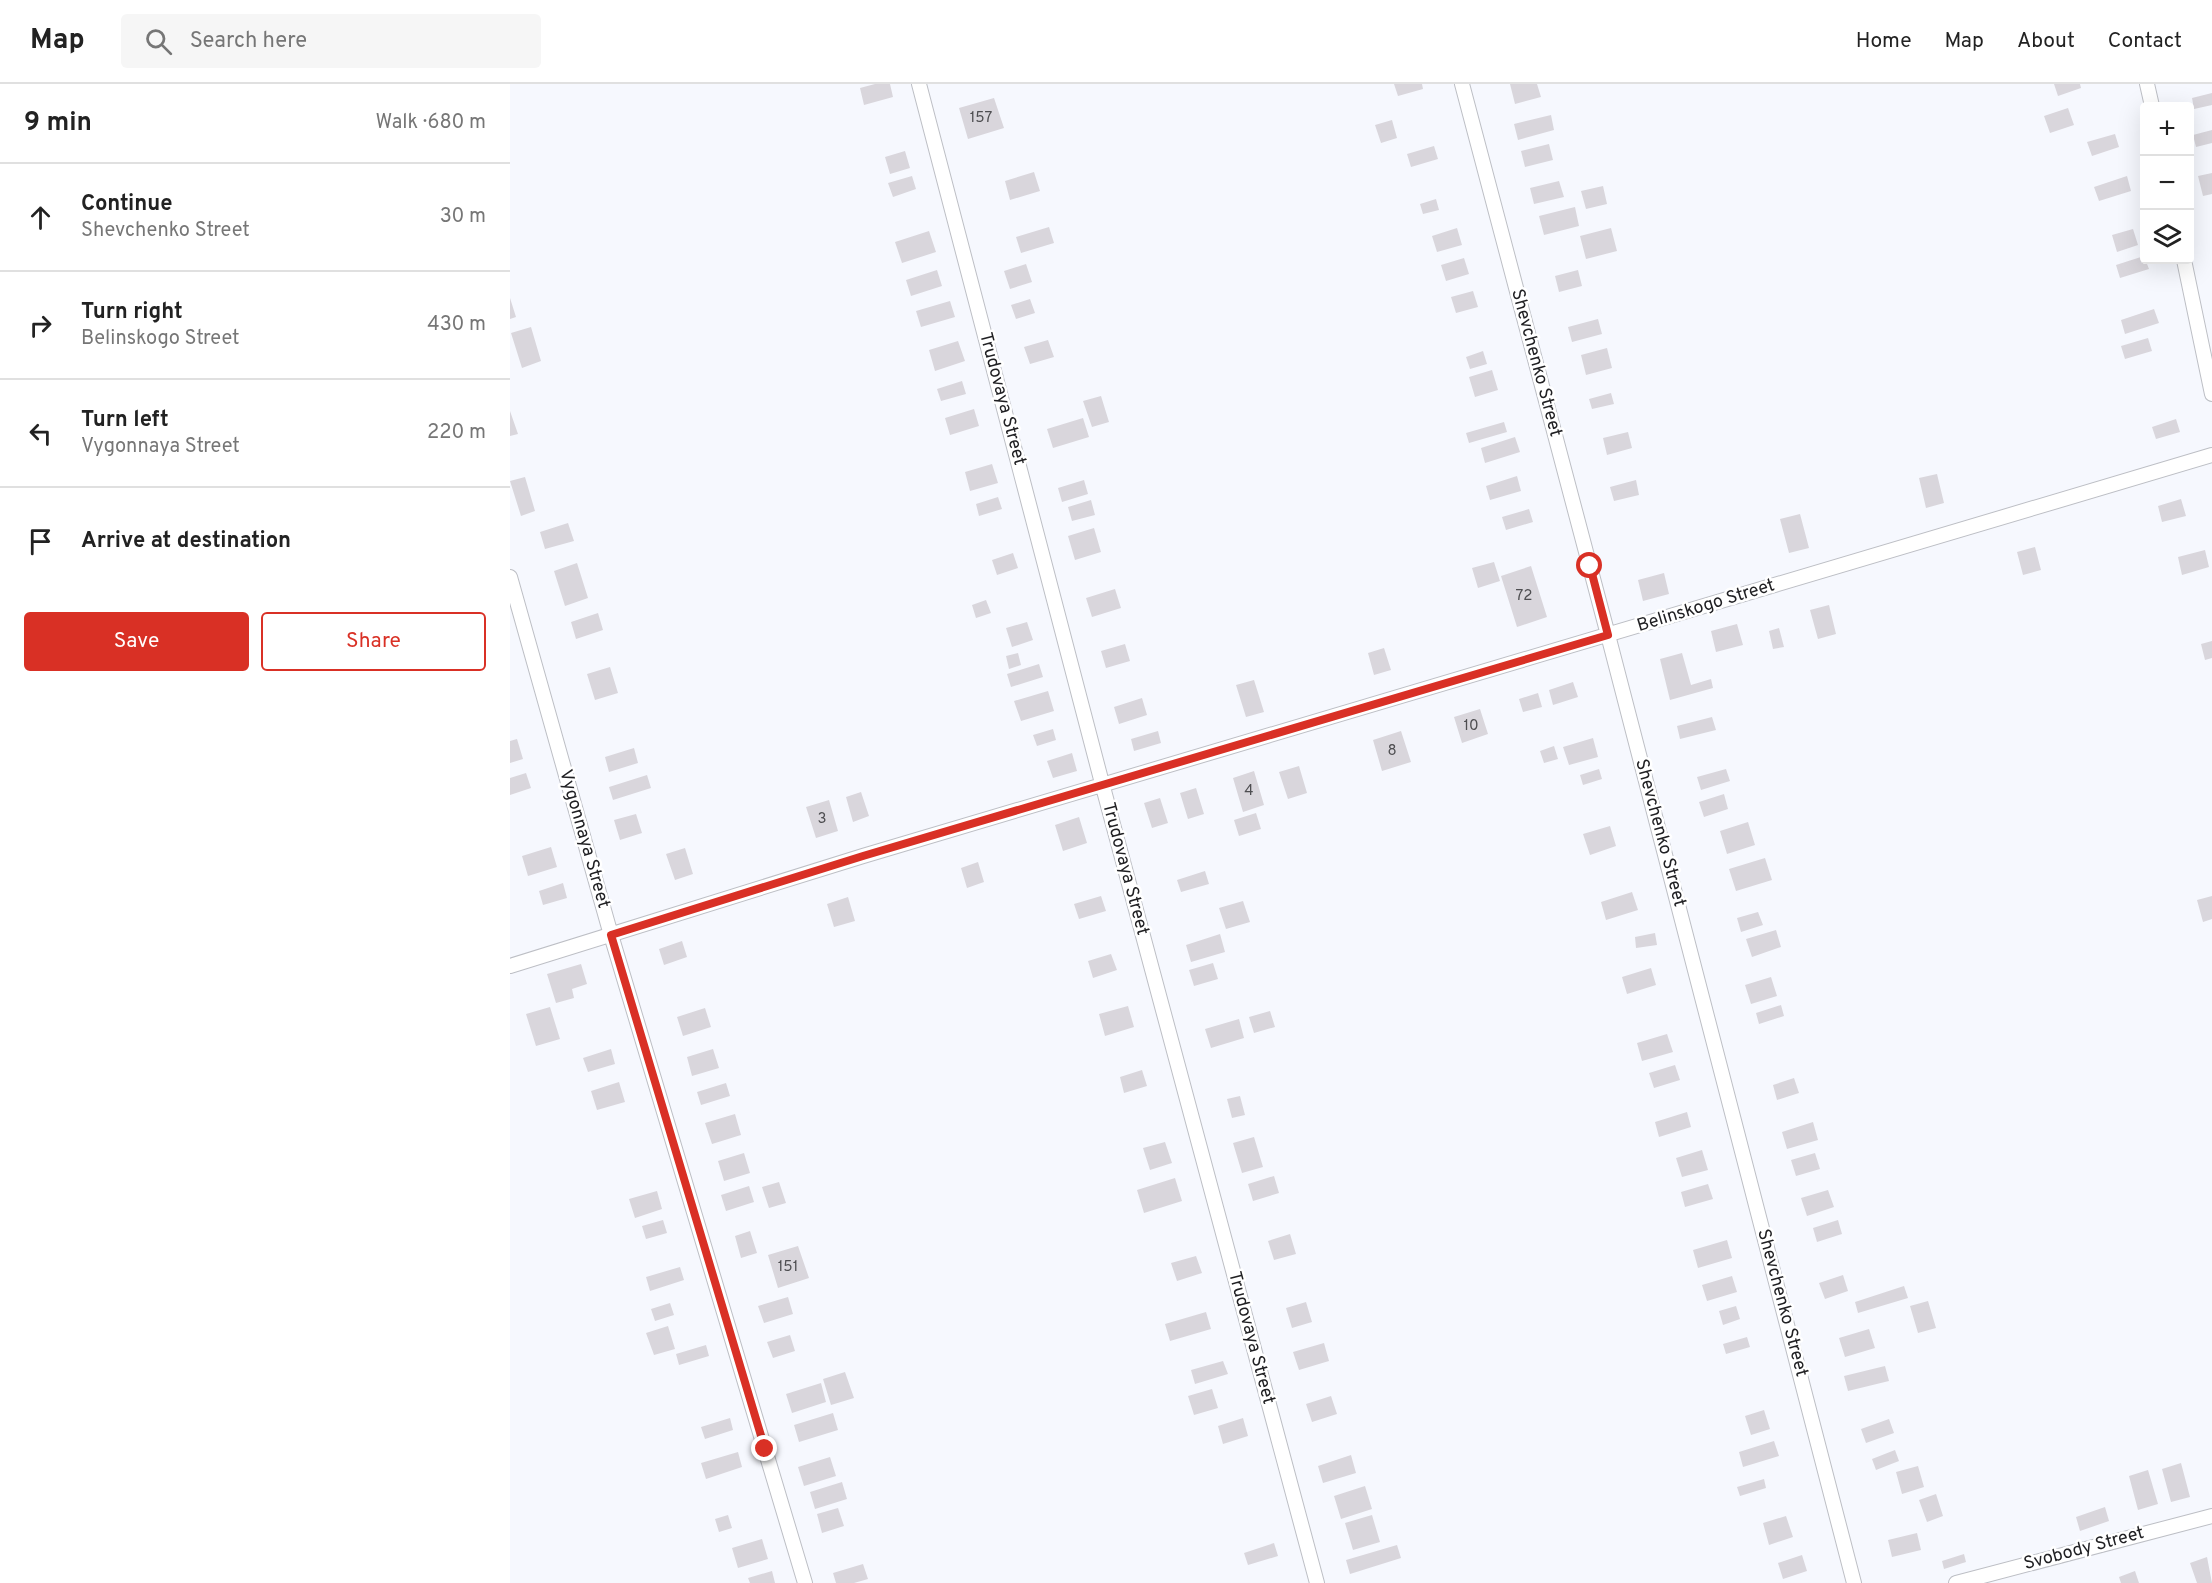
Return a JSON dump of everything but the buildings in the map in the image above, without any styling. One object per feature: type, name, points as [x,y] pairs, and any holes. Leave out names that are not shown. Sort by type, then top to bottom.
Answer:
[{"type":"street","name":"Trudovaya Street","points":[[920,84],[1103,787],[1317,1583]]},
{"type":"street","name":"Shevchenko Street","points":[[1462,84],[1608,635],[1854,1583]]},
{"type":"street","points":[[2147,84],[2151,102]]},
{"type":"street","points":[[2185,264],[2212,394]]},
{"type":"street","name":"Belinskogo Street","points":[[510,966],[863,856],[1103,787],[2212,454]]},
{"type":"street","name":"Vygonnaya Street","points":[[510,577],[611,935],[805,1583]]},
{"type":"street","name":"Svobody Street","points":[[1956,1583],[2212,1516]]},
{"type":"route","points":[[765,1449],[611,935],[863,856],[1103,787],[1608,635],[1590,566]]}]
